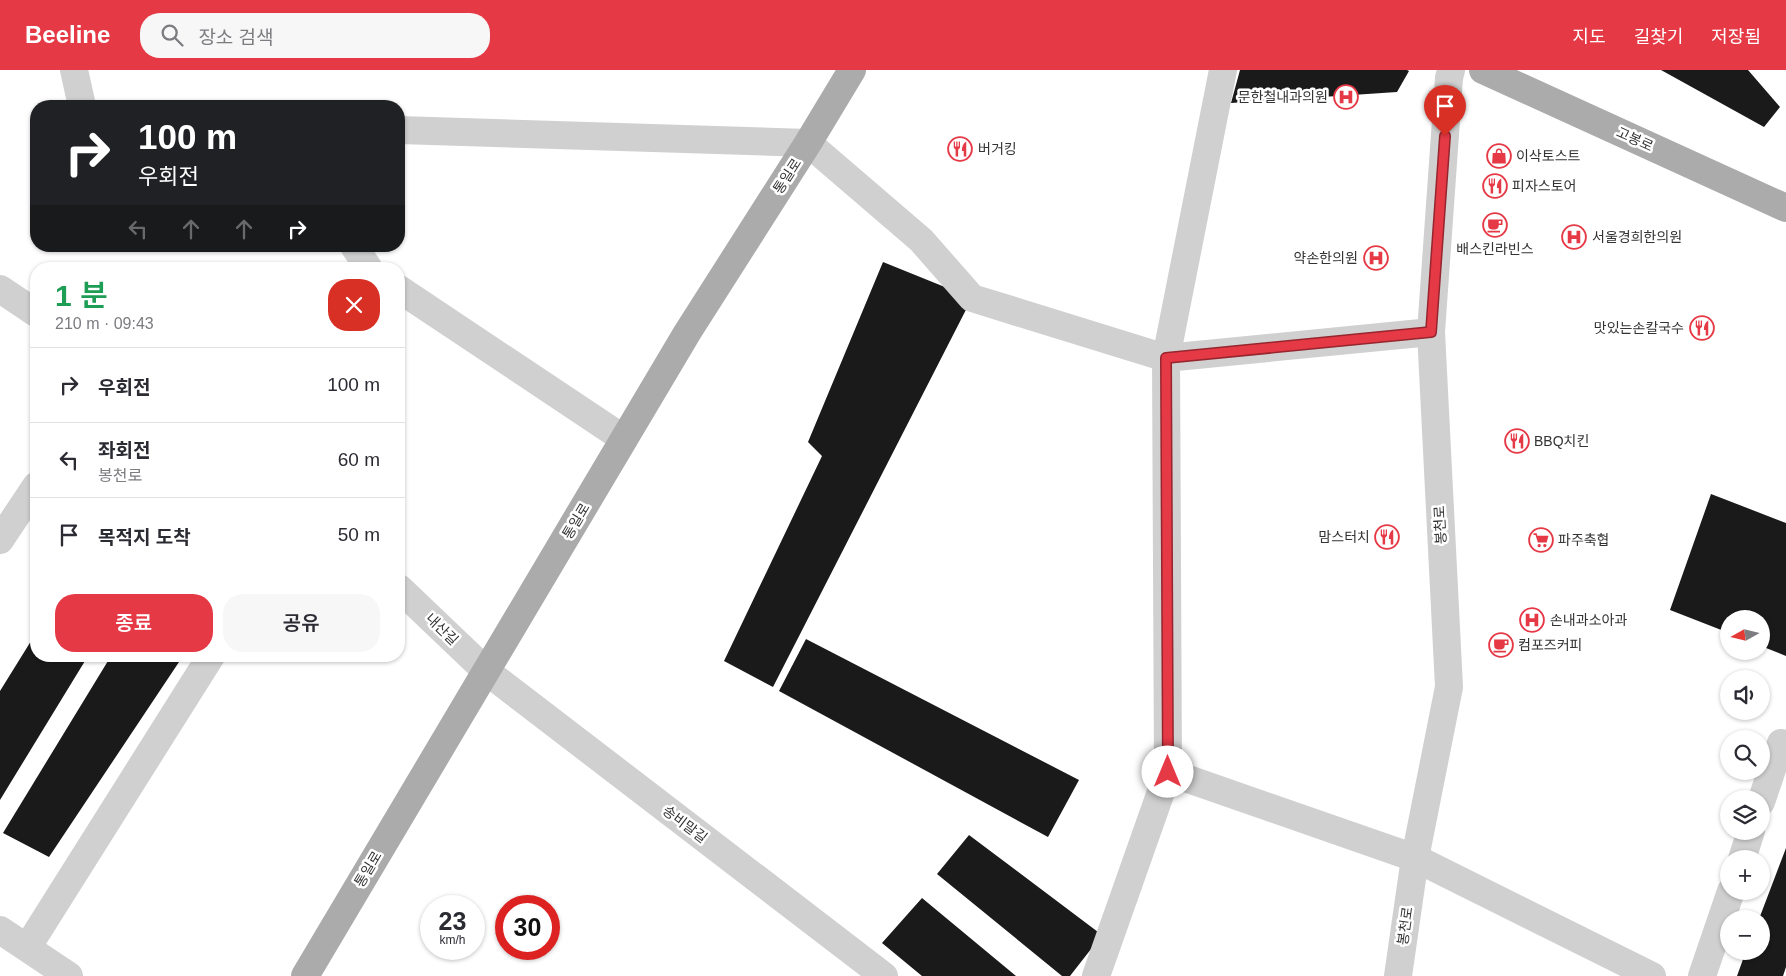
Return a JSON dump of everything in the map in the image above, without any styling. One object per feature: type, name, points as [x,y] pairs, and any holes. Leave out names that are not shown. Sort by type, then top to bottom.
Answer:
[{"type":"main road","name":"통일로","points":[[305,976],[687,333],[808,143],[852,70]]},
{"type":"main road","name":"고봉로","points":[[1483,70],[1786,208]]},
{"type":"street","points":[[74,70],[81,100]]},
{"type":"street","points":[[1096,976],[1168,772],[1166,358],[1223,70]]},
{"type":"street","name":"봉천로","points":[[1398,976],[1415,858],[1449,687],[1431,332],[1451,70]]},
{"type":"street","points":[[405,130],[808,143],[921,240],[972,298],[1166,358],[1431,332]]},
{"type":"street","points":[[0,289],[30,309]]},
{"type":"street","points":[[405,293],[624,439]]},
{"type":"street","points":[[0,540],[30,495]]},
{"type":"street","name":"내산길","points":[[405,594],[486,671]]},
{"type":"street","points":[[27,948],[207,662]]},
{"type":"street","name":"송비말길","points":[[486,671],[884,976]]},
{"type":"street","points":[[1765,790],[1784,740]]},
{"type":"street","points":[[1168,772],[1415,858],[1652,976]]},
{"type":"street","points":[[1702,976],[1728,900]]},
{"type":"street","points":[[0,930],[69,976]]},
{"type":"building","points":[[1240,70],[1409,71],[1397,92],[1231,103]]},
{"type":"building","points":[[1661,70],[1748,70],[1780,107],[1764,127]]},
{"type":"building","points":[[883,262],[972,298],[773,687],[724,661],[822,456],[808,442]]},
{"type":"building","points":[[1711,494],[1786,523],[1786,656],[1770,650],[1770,610],[1720,610],[1720,629],[1670,610]]},
{"type":"building","points":[[806,639],[1079,780],[1048,837],[779,691]]},
{"type":"building","points":[[30,643],[30,662],[84,662],[0,800],[0,691]]},
{"type":"building","points":[[107,662],[179,662],[49,857],[3,833]]},
{"type":"building","points":[[969,835],[1102,935],[1070,976],[1062,976],[937,874]]},
{"type":"building","points":[[1786,848],[1786,967],[1783,976],[1737,976],[1743,960],[1770,960],[1770,910],[1762,910],[1766,900],[1770,900],[1770,890]]},
{"type":"building","points":[[922,898],[1016,976],[922,976],[882,943]]},
{"type":"place","name":"문한철내과의원","points":[[1346,97]]},
{"type":"place","name":"버거킹","points":[[960,149]]},
{"type":"place","name":"이삭토스트","points":[[1499,156]]},
{"type":"place","name":"피자스토어","points":[[1495,186]]},
{"type":"place","name":"배스킨라빈스","points":[[1495,225]]},
{"type":"place","name":"서울경희한의원","points":[[1574,237]]},
{"type":"place","name":"약손한의원","points":[[1376,258]]},
{"type":"place","name":"맛있는손칼국수","points":[[1702,328]]},
{"type":"place","name":"BBQ치킨","points":[[1517,441]]},
{"type":"place","name":"맘스터치","points":[[1387,537]]},
{"type":"place","name":"파주축협","points":[[1541,540]]},
{"type":"place","name":"손내과소아과","points":[[1532,620]]},
{"type":"place","name":"컴포즈커피","points":[[1501,645]]},
{"type":"route","points":[[1168,772],[1166,358],[1431,332],[1445,136]]}]
